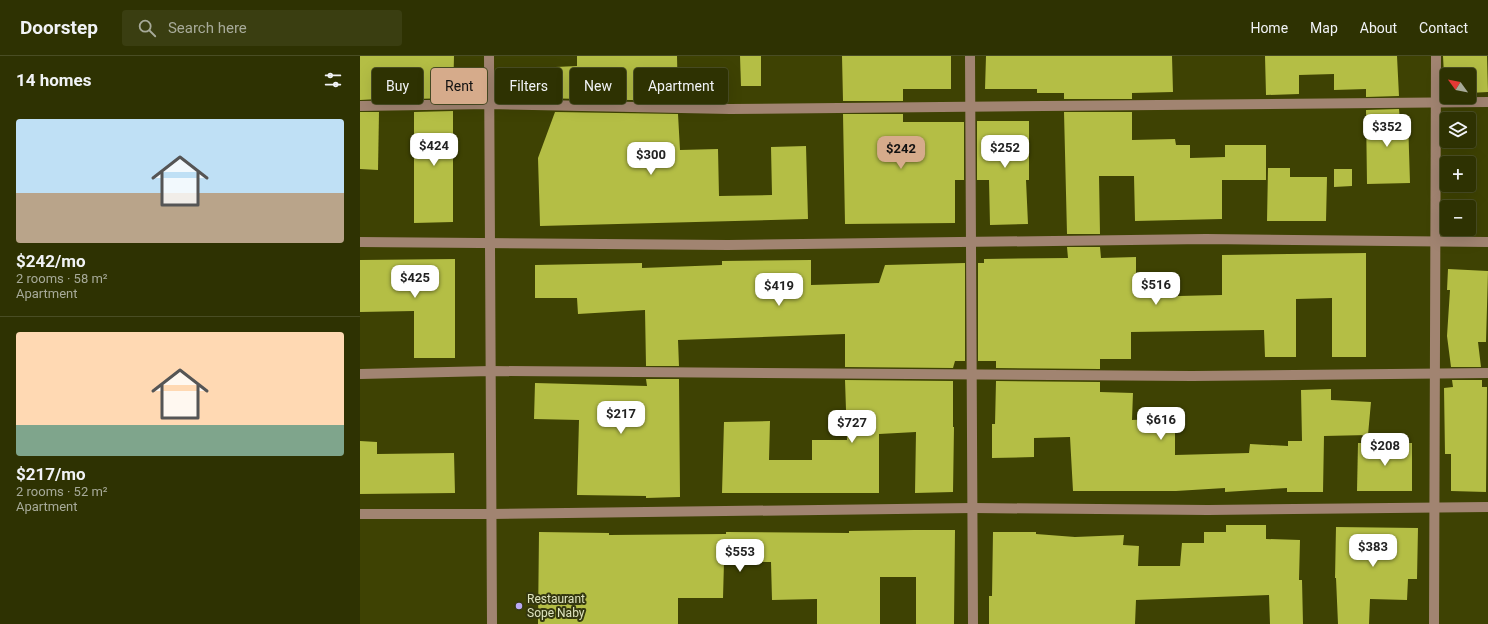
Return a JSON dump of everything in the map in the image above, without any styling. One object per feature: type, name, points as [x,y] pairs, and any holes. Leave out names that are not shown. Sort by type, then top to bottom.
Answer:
[{"type":"street","points":[[489,56],[492,624]]},
{"type":"street","points":[[970,56],[974,624]]},
{"type":"street","points":[[1434,624],[1436,56]]},
{"type":"street","points":[[360,106],[490,104],[730,109],[1488,102]]},
{"type":"street","points":[[360,242],[728,245],[1206,239],[1488,242]]},
{"type":"street","points":[[360,374],[491,371],[1192,376],[1488,373]]},
{"type":"street","points":[[360,514],[491,514],[973,508],[1208,510],[1488,507]]},
{"type":"building","points":[[360,56],[454,56],[454,68],[431,68],[431,99],[423,99],[423,68],[372,68],[372,99],[360,100]]},
{"type":"building","points":[[577,56],[677,56],[677,68],[634,68],[634,100],[626,100],[626,68],[570,68],[570,99],[562,99],[562,68],[534,68],[577,66]]},
{"type":"building","points":[[740,56],[761,56],[761,86],[741,86]]},
{"type":"building","points":[[842,56],[951,56],[951,89],[903,89],[903,101],[843,101]]},
{"type":"building","points":[[986,56],[1172,56],[1173,92],[1132,93],[1132,99],[1064,99],[1064,93],[1037,93],[1037,89],[985,89]]},
{"type":"building","points":[[1265,56],[1397,56],[1399,96],[1366,97],[1366,89],[1334,90],[1334,74],[1299,75],[1299,94],[1266,95]]},
{"type":"building","points":[[1443,56],[1487,56],[1488,92],[1476,93],[1476,68],[1444,68]]},
{"type":"building","points":[[1399,109],[1400,120],[1408,119],[1410,183],[1367,184],[1366,110]]},
{"type":"building","points":[[453,111],[453,222],[414,223],[414,112]]},
{"type":"building","points":[[360,112],[379,112],[378,170],[360,169]]},
{"type":"building","points":[[555,112],[678,114],[680,150],[718,149],[719,196],[772,195],[771,147],[806,146],[808,219],[540,226],[538,158]]},
{"type":"building","points":[[1064,112],[1132,112],[1132,140],[1175,139],[1176,145],[1190,145],[1190,158],[1225,157],[1225,145],[1266,145],[1266,180],[1222,180],[1222,219],[1135,221],[1134,176],[1099,176],[1100,234],[1067,234]]},
{"type":"building","points":[[843,114],[903,114],[903,122],[964,122],[964,180],[955,180],[955,223],[845,224]]},
{"type":"building","points":[[977,121],[1029,121],[1029,180],[1026,180],[1028,224],[990,225],[989,180],[977,180]]},
{"type":"building","points":[[1268,168],[1290,168],[1290,177],[1327,177],[1326,221],[1267,221]]},
{"type":"building","points":[[1334,169],[1352,169],[1352,186],[1334,187]]},
{"type":"building","points":[[1067,247],[1100,247],[1101,258],[1136,257],[1136,297],[1222,295],[1222,255],[1366,253],[1366,357],[1332,357],[1332,298],[1296,299],[1296,357],[1265,357],[1264,330],[1131,332],[1131,359],[1100,359],[1100,369],[996,368],[996,361],[978,361],[978,263],[984,263],[984,259],[1068,258]]},
{"type":"building","points":[[455,259],[455,358],[414,358],[414,311],[360,312],[360,260]]},
{"type":"building","points":[[811,260],[811,285],[879,283],[885,265],[965,263],[965,361],[955,361],[953,368],[845,367],[845,334],[678,340],[679,366],[646,366],[645,310],[578,314],[577,298],[535,298],[535,265],[642,263],[642,268],[722,265],[722,261]]},
{"type":"building","points":[[1448,269],[1488,271],[1486,342],[1478,342],[1481,367],[1451,367],[1447,336],[1450,290],[1447,290]]},
{"type":"building","points":[[646,379],[679,379],[680,497],[646,498],[646,496],[577,495],[579,420],[534,419],[535,383],[647,386]]},
{"type":"building","points":[[845,380],[953,381],[953,492],[915,493],[916,432],[879,434],[879,493],[722,493],[724,422],[770,421],[769,460],[812,460],[812,440],[847,440]]},
{"type":"building","points":[[1452,380],[1482,380],[1482,387],[1487,387],[1486,492],[1451,491],[1451,454],[1445,454],[1444,388],[1453,387]]},
{"type":"building","points":[[996,381],[1100,382],[1100,392],[1133,393],[1132,420],[1175,418],[1175,455],[1249,453],[1250,444],[1288,446],[1288,441],[1302,441],[1301,390],[1331,389],[1331,400],[1371,402],[1368,435],[1324,436],[1323,492],[1287,492],[1287,488],[1225,492],[1225,488],[1176,491],[1073,491],[1070,437],[1034,438],[1034,457],[992,458],[992,424],[995,424]]},
{"type":"building","points":[[360,441],[377,442],[377,454],[454,453],[455,493],[360,494]]},
{"type":"building","points":[[1358,443],[1412,443],[1412,491],[1357,491]]},
{"type":"building","points":[[1226,525],[1266,525],[1266,539],[1300,540],[1299,580],[1302,580],[1303,624],[1270,624],[1269,595],[1136,600],[1135,624],[989,624],[989,596],[992,596],[993,532],[1036,532],[1036,534],[1075,537],[1124,535],[1123,545],[1139,546],[1138,566],[1180,566],[1182,543],[1204,543],[1204,532],[1226,532]]},
{"type":"building","points":[[1336,527],[1418,528],[1417,579],[1408,579],[1407,600],[1370,599],[1369,624],[1338,624],[1335,578]]},
{"type":"building","points":[[955,530],[954,624],[916,624],[916,577],[880,577],[880,624],[817,624],[817,599],[772,600],[771,562],[724,562],[723,598],[678,598],[678,624],[538,624],[539,532],[609,533],[609,535],[726,534],[726,532],[849,533],[849,531]]},
{"type":"place","name":"Restaurant Sope Naby","points":[[519,606]]}]
